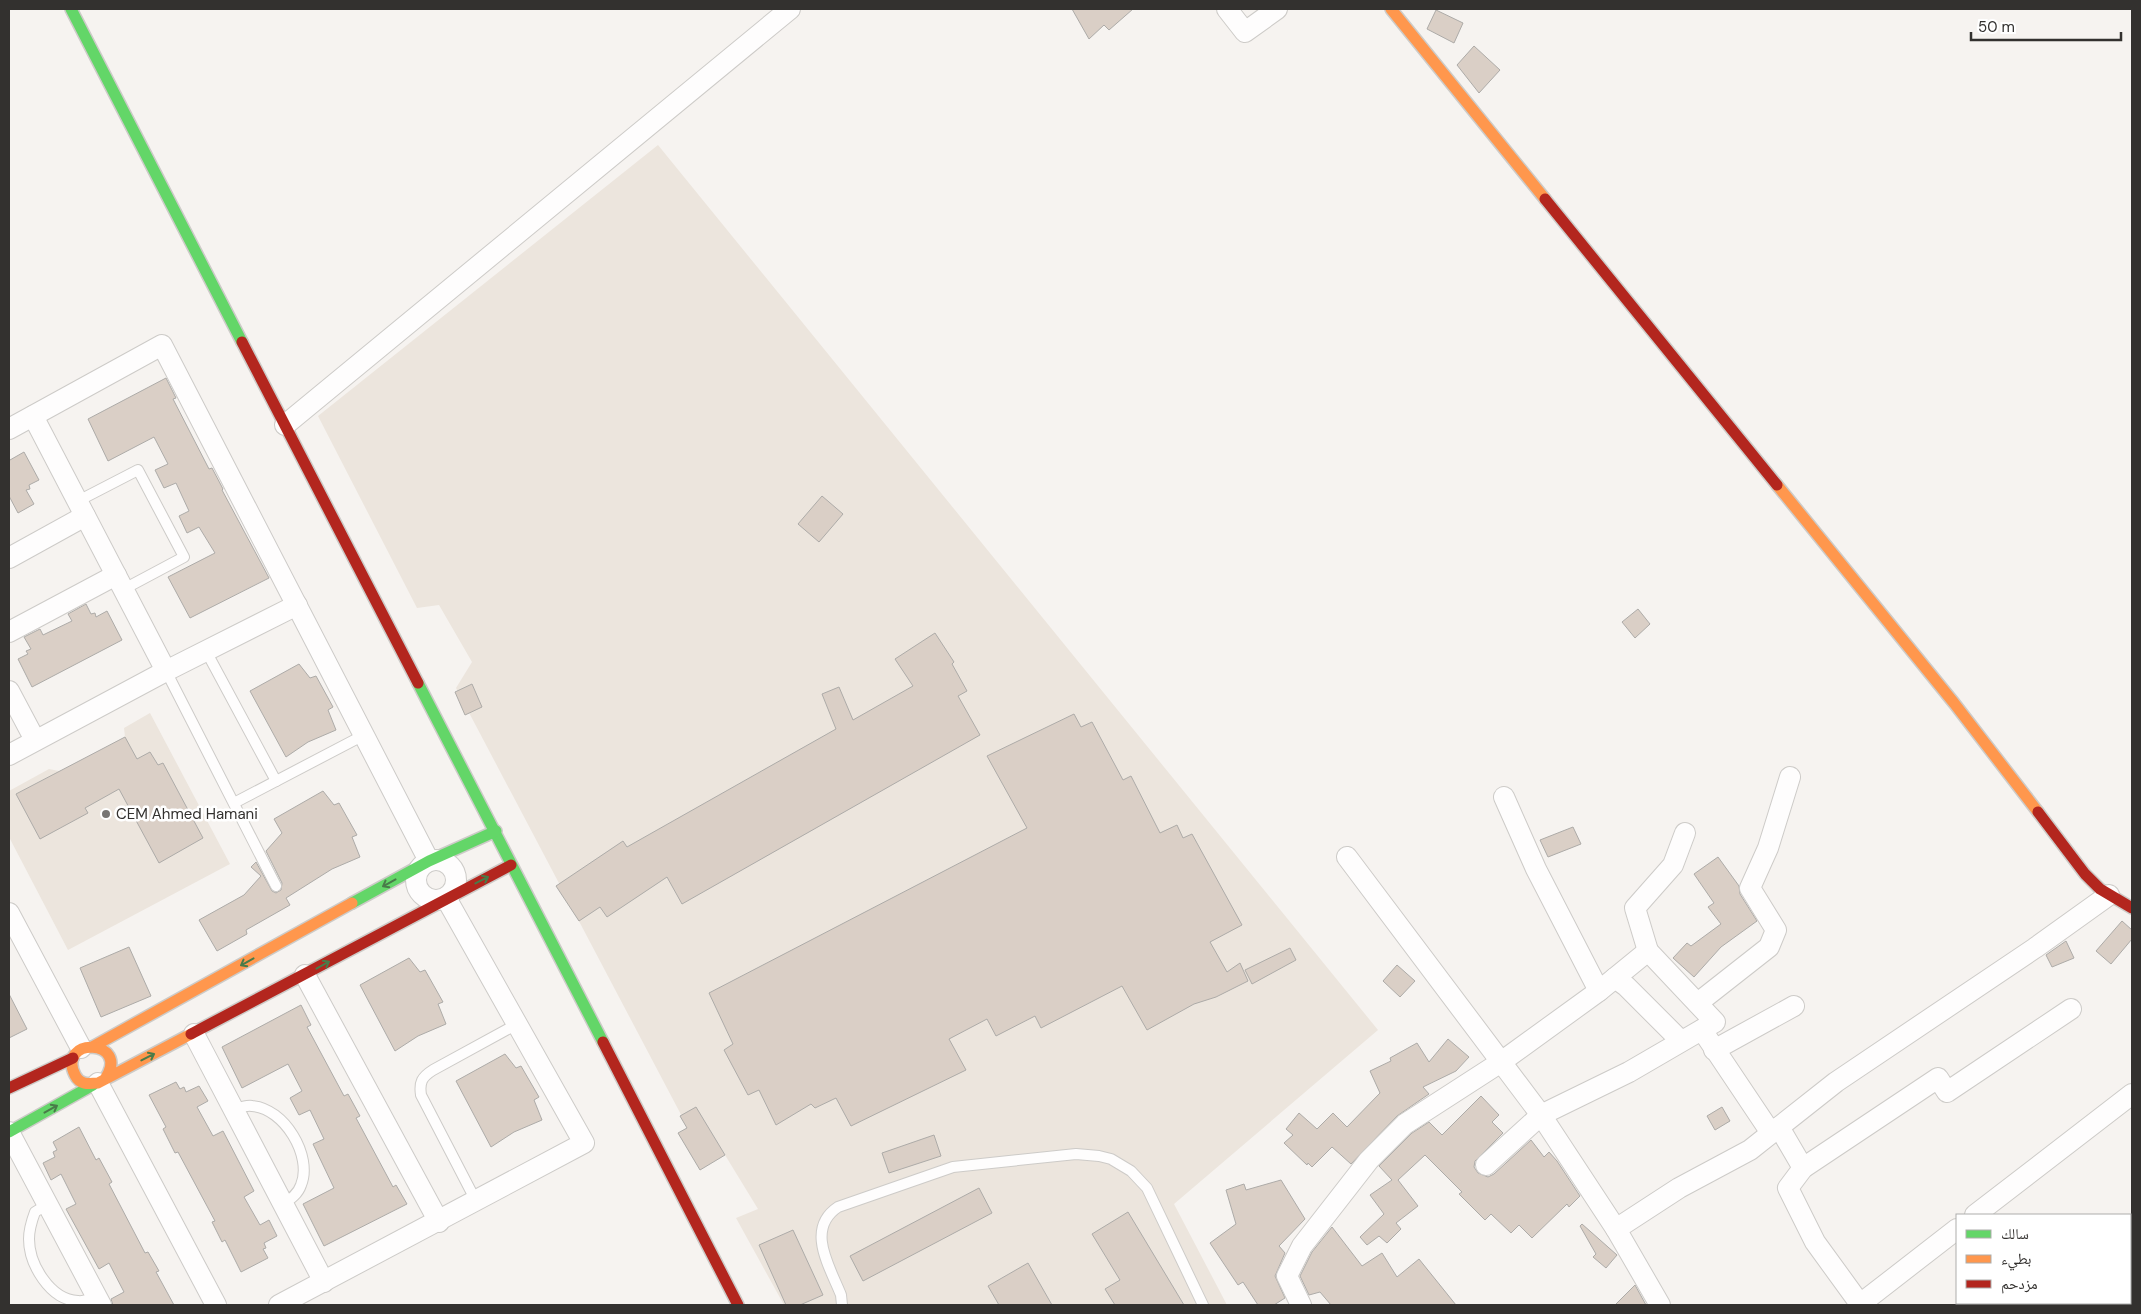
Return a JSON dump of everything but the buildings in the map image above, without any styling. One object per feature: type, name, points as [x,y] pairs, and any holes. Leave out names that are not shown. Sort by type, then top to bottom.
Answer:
[{"type":"street","points":[[71,9],[496,831],[511,865],[738,1305]]},
{"type":"street","points":[[285,425],[790,9]]},
{"type":"street","points":[[1227,9],[1245,32],[1278,9]]},
{"type":"street","points":[[1391,9],[1954,704],[2085,874],[2109,895],[2132,908]]},
{"type":"street","points":[[9,429],[162,345],[429,861]]},
{"type":"street","points":[[33,416],[166,671]]},
{"type":"street","points":[[9,558],[82,509]]},
{"type":"street","points":[[9,632],[120,582]]},
{"type":"street","points":[[9,755],[166,671],[297,605]]},
{"type":"street","points":[[9,691],[35,740]]},
{"type":"street","points":[[1698,1002],[1769,947],[1776,930],[1750,888],[1768,848],[1790,777]]},
{"type":"street","points":[[1504,797],[1540,877],[1607,985]]},
{"type":"street","points":[[9,1088],[83,1051],[429,861],[496,831]]},
{"type":"street","points":[[1486,1165],[1541,1115],[1629,1072],[1715,1022],[1648,951],[1635,908],[1673,865],[1685,833]]},
{"type":"street","points":[[1347,857],[1541,1115],[1616,1229],[1660,1305]]},
{"type":"street","points":[[442,860],[453,869],[457,882],[455,888],[446,898],[433,900],[426,898],[418,888],[416,882],[418,870],[429,861],[442,860]]},
{"type":"street","points":[[99,1301],[9,1132],[511,865]]},
{"type":"street","points":[[1616,1229],[1679,1188],[1750,1150],[1836,1082],[2035,948],[2109,895]]},
{"type":"street","points":[[279,1305],[439,1222],[584,1143],[446,898]]},
{"type":"street","points":[[9,913],[83,1051]]},
{"type":"street","points":[[1301,1305],[1287,1276],[1302,1246],[1369,1160],[1404,1124],[1501,1062],[1607,985],[1648,951]]},
{"type":"street","points":[[305,975],[439,1222]]},
{"type":"street","points":[[1607,985],[1626,986],[1681,1041]]},
{"type":"street","points":[[1714,1050],[1794,1006]]},
{"type":"street","points":[[1956,1230],[1860,1305],[1814,1242],[1788,1188],[1803,1168],[1938,1078],[1947,1092],[2071,1009]]},
{"type":"street","points":[[1702,1030],[1714,1050],[1803,1168]]},
{"type":"street","points":[[194,1034],[324,1282]]},
{"type":"street","points":[[100,1048],[109,1056],[110,1069],[99,1083],[86,1084],[75,1077],[72,1071],[83,1051],[100,1048]]},
{"type":"street","points":[[99,1083],[216,1305]]},
{"type":"street","points":[[1976,1214],[2132,1094]]},
{"type":"lane","points":[[82,509],[138,470],[184,557],[120,582]]},
{"type":"lane","points":[[206,651],[276,781]]},
{"type":"lane","points":[[166,671],[276,886]]},
{"type":"lane","points":[[234,803],[364,735]]},
{"type":"lane","points":[[476,1202],[421,1095],[420,1084],[424,1076],[433,1070],[517,1024]]},
{"type":"lane","points":[[234,1110],[250,1105],[260,1107],[275,1115],[286,1125],[302,1155],[305,1170],[302,1184],[297,1194],[283,1204]]},
{"type":"lane","points":[[842,1305],[841,1295],[820,1236],[824,1222],[838,1207],[925,1175],[953,1167],[1076,1154],[1111,1159],[1131,1171],[1143,1183],[1153,1198],[1203,1305]]},
{"type":"lane","points":[[48,1204],[35,1212],[29,1238],[30,1252],[46,1282],[56,1294],[69,1300],[80,1302],[99,1301]]},
{"type":"shaded area","points":[[658,145],[1378,1030],[1174,1204],[1227,1305],[784,1305],[736,1218],[758,1209],[703,1119],[687,1126],[456,688],[472,662],[439,605],[417,608],[318,416]]},
{"type":"shaded area","name":"CEM Ahmed Hamani","points":[[150,713],[230,864],[68,950],[9,837],[9,791],[49,769],[59,771],[71,768],[70,766],[125,737],[124,728]]},
{"type":"traffic: fast","points":[[71,9],[242,342]]},
{"type":"traffic: fast","points":[[418,683],[603,1042]]},
{"type":"traffic: fast","points":[[352,903],[429,861],[496,831]]},
{"type":"traffic: fast","points":[[9,1132],[93,1085]]},
{"type":"traffic: slow","points":[[1391,9],[1545,199]]},
{"type":"traffic: slow","points":[[1777,485],[1954,703],[2038,812]]},
{"type":"traffic: slow","points":[[94,1046],[352,903]]},
{"type":"traffic: slow","points":[[105,1079],[111,1066],[109,1056],[102,1050],[93,1047],[83,1049],[75,1054],[72,1062],[75,1075],[79,1081],[91,1084],[98,1083],[191,1034]]},
{"type":"traffic: jam","points":[[1545,199],[1777,485]]},
{"type":"traffic: jam","points":[[242,342],[418,683]]},
{"type":"traffic: jam","points":[[2038,812],[2085,874],[2100,889],[2132,908]]},
{"type":"traffic: jam","points":[[191,1034],[511,865]]},
{"type":"traffic: jam","points":[[603,1042],[738,1305]]},
{"type":"traffic: jam","points":[[9,1088],[73,1058]]},
{"type":"place","name":"CEM Ahmed Hamani","points":[[106,814]]}]
